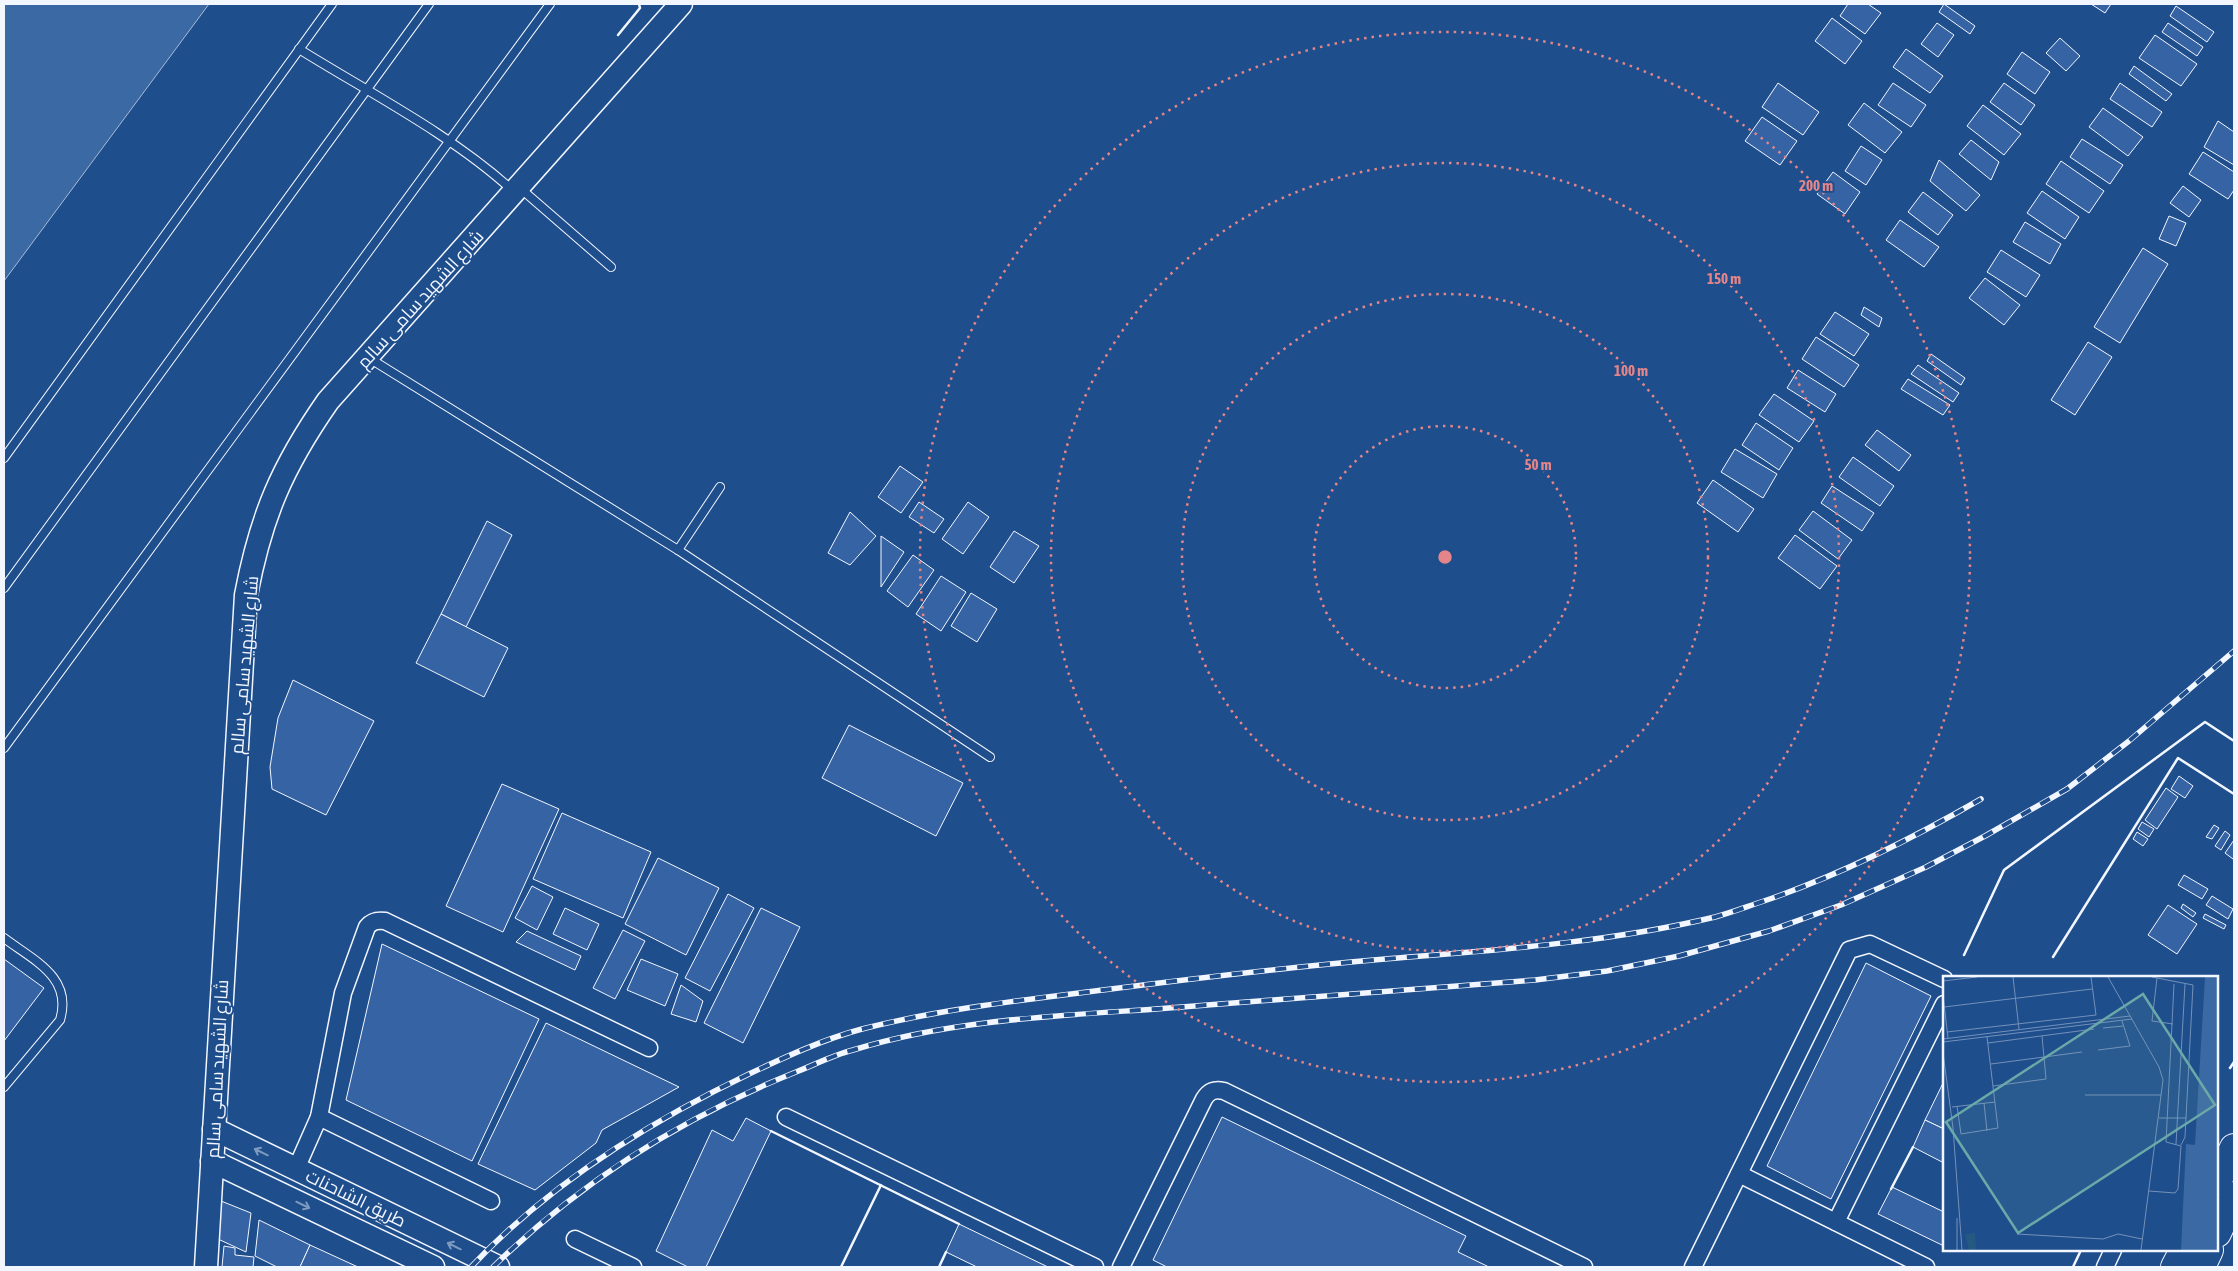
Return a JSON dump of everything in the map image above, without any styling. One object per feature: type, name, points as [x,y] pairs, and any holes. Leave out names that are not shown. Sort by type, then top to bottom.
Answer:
[{"type":"highway","points":[[2218,1179],[2234,1148]]},
{"type":"highway","points":[[2218,1231],[2234,1196]]},
{"type":"highway","points":[[2175,1267],[2183,1251]]},
{"type":"highway","points":[[2201,1267],[2209,1251]]},
{"type":"main road","name":"شارع الشهيد سامى سالم","points":[[206,1267],[246,595],[254,554],[266,513],[283,474],[304,436],[328,402],[681,4]]},
{"type":"main road","name":"طريق الشاحنات","points":[[214,1129],[498,1267]]},
{"type":"main road","name":"طريق الشاحنات","points":[[212,1161],[433,1267]]},
{"type":"street","points":[[296,1169],[319,1117],[347,978],[366,927],[372,922],[378,920],[385,921],[649,1048]]},
{"type":"street","points":[[1694,1267],[1849,950],[1870,944],[1943,979]]},
{"type":"street","points":[[1836,1222],[1943,1006]]},
{"type":"street","points":[[1121,1267],[1204,1099],[1208,1093],[1216,1090],[1224,1091],[1584,1267]]},
{"type":"street","points":[[319,1117],[491,1201]]},
{"type":"street","points":[[786,1117],[1096,1267]]},
{"type":"street","points":[[1739,1174],[1926,1267]]},
{"type":"street","points":[[574,1239],[633,1267]]},
{"type":"street","points":[[2105,1267],[2113,1251]]},
{"type":"lane","points":[[4,458],[332,4]]},
{"type":"lane","points":[[4,588],[429,4]]},
{"type":"lane","points":[[4,748],[550,4]]},
{"type":"lane","points":[[299,49],[448,141],[517,190],[612,267]]},
{"type":"lane","points":[[368,357],[678,550],[990,757]]},
{"type":"lane","points":[[678,550],[720,487]]},
{"type":"lane","points":[[4,938],[50,973],[59,983],[63,995],[63,1008],[60,1020],[4,1087]]},
{"type":"water","points":[[4,4],[209,4],[4,281]]},
{"type":"building","points":[[1848,4],[1868,4],[1881,13],[1865,34],[1840,16]]},
{"type":"building","points":[[1944,4],[1975,26],[1970,34],[1939,12]]},
{"type":"building","points":[[2091,4],[2111,4],[2105,13]]},
{"type":"building","points":[[2176,6],[2214,32],[2207,42],[2170,16]]},
{"type":"building","points":[[1832,18],[1862,41],[1845,64],[1815,41]]},
{"type":"building","points":[[1937,23],[1954,35],[1938,57],[1921,44]]},
{"type":"building","points":[[2168,23],[2203,47],[2197,56],[2162,32]]},
{"type":"building","points":[[2155,35],[2197,64],[2181,86],[2139,58]]},
{"type":"building","points":[[2060,38],[2080,56],[2066,71],[2046,53]]},
{"type":"building","points":[[1906,49],[1943,76],[1930,93],[1893,67]]},
{"type":"building","points":[[2022,52],[2050,72],[2035,94],[2007,74]]},
{"type":"building","points":[[2134,66],[2172,94],[2166,101],[2129,74]]},
{"type":"building","points":[[1778,83],[1819,112],[1803,135],[1762,107]]},
{"type":"building","points":[[1893,83],[1926,105],[1911,127],[1878,105]]},
{"type":"building","points":[[2004,83],[2035,105],[2021,125],[1990,102]]},
{"type":"building","points":[[2120,83],[2162,112],[2152,127],[2110,99]]},
{"type":"building","points":[[1864,103],[1902,132],[1885,153],[1848,125]]},
{"type":"building","points":[[1983,105],[2021,134],[2004,155],[1967,126]]},
{"type":"building","points":[[2103,108],[2143,137],[2128,156],[2089,127]]},
{"type":"building","points":[[1762,117],[1797,141],[1780,165],[1745,141]]},
{"type":"building","points":[[2218,121],[2234,132],[2234,165],[2204,147]]},
{"type":"building","points":[[2082,139],[2123,165],[2110,184],[2070,157]]},
{"type":"building","points":[[1971,140],[1999,162],[1991,180],[1959,154]]},
{"type":"building","points":[[1861,146],[1882,160],[1866,185],[1845,171]]},
{"type":"building","points":[[2203,152],[2234,172],[2234,190],[2228,199],[2189,174]]},
{"type":"building","points":[[1939,160],[1980,195],[1966,211],[1930,181]]},
{"type":"building","points":[[2061,161],[2104,191],[2089,213],[2046,184]]},
{"type":"building","points":[[1833,172],[1860,192],[1845,214],[1817,194]]},
{"type":"building","points":[[2183,186],[2201,200],[2189,217],[2170,203]]},
{"type":"building","points":[[2042,191],[2079,217],[2065,239],[2027,213]]},
{"type":"building","points":[[1923,192],[1953,215],[1938,235],[1908,212]]},
{"type":"building","points":[[2169,216],[2186,223],[2176,246],[2159,239]]},
{"type":"building","points":[[1900,220],[1939,247],[1924,267],[1886,240]]},
{"type":"building","points":[[2025,222],[2061,244],[2050,264],[2013,242]]},
{"type":"building","points":[[2143,248],[2168,264],[2120,343],[2094,327]]},
{"type":"building","points":[[2001,250],[2040,275],[2026,297],[1987,272]]},
{"type":"building","points":[[1985,278],[2020,305],[2004,325],[1969,298]]},
{"type":"building","points":[[1864,307],[1882,318],[1879,327],[1861,315]]},
{"type":"building","points":[[1835,312],[1869,334],[1854,356],[1820,334]]},
{"type":"building","points":[[1816,337],[1859,365],[1844,387],[1802,359]]},
{"type":"building","points":[[2088,342],[2112,357],[2075,415],[2051,400]]},
{"type":"building","points":[[1931,354],[1965,378],[1961,385],[1927,361]]},
{"type":"building","points":[[1918,365],[1959,393],[1953,402],[1911,374]]},
{"type":"building","points":[[1798,370],[1836,394],[1825,412],[1787,388]]},
{"type":"building","points":[[1908,379],[1950,405],[1943,415],[1901,389]]},
{"type":"building","points":[[1774,394],[1814,421],[1799,442],[1759,415]]},
{"type":"building","points":[[1756,423],[1793,448],[1779,470],[1742,445]]},
{"type":"building","points":[[1877,430],[1911,455],[1899,471],[1865,445]]},
{"type":"building","points":[[1735,449],[1777,474],[1763,498],[1721,472]]},
{"type":"building","points":[[1853,457],[1894,486],[1880,506],[1839,477]]},
{"type":"building","points":[[900,466],[923,482],[901,513],[878,497]]},
{"type":"building","points":[[1713,480],[1754,509],[1738,532],[1697,503]]},
{"type":"building","points":[[1832,486],[1874,513],[1862,531],[1821,503]]},
{"type":"building","points":[[919,502],[944,519],[934,533],[909,517]]},
{"type":"building","points":[[968,502],[989,517],[963,554],[942,539]]},
{"type":"building","points":[[1813,511],[1852,540],[1838,559],[1799,530]]},
{"type":"building","points":[[850,512],[876,536],[850,565],[828,553]]},
{"type":"building","points":[[487,521],[512,535],[466,627],[441,614]]},
{"type":"building","points":[[1014,531],[1039,546],[1014,583],[990,567]]},
{"type":"building","points":[[1795,535],[1837,566],[1820,589],[1778,558]]},
{"type":"building","points":[[881,536],[904,552],[881,587]]},
{"type":"building","points":[[913,555],[934,570],[908,607],[887,591]]},
{"type":"building","points":[[941,576],[966,592],[941,631],[916,614]]},
{"type":"building","points":[[971,593],[997,609],[977,642],[951,626]]},
{"type":"building","points":[[441,614],[508,648],[484,697],[416,663]]},
{"type":"building","points":[[293,680],[374,721],[326,815],[272,789],[270,767],[278,718]]},
{"type":"building","points":[[849,725],[963,783],[936,836],[822,778]]},
{"type":"building","points":[[2179,776],[2193,786],[2185,798],[2171,789]]},
{"type":"building","points":[[502,784],[559,809],[503,932],[446,906]]},
{"type":"building","points":[[2166,788],[2178,797],[2157,829],[2145,820]]},
{"type":"building","points":[[562,813],[651,852],[623,918],[533,879]]},
{"type":"building","points":[[2142,822],[2154,829],[2149,837],[2138,829]]},
{"type":"building","points":[[2214,825],[2219,828],[2212,839],[2206,837]]},
{"type":"building","points":[[2225,831],[2230,835],[2221,850],[2215,846]]},
{"type":"building","points":[[2137,832],[2148,839],[2143,846],[2133,839]]},
{"type":"building","points":[[2234,840],[2234,857],[2233,859],[2225,853]]},
{"type":"building","points":[[658,858],[719,888],[686,955],[625,924]]},
{"type":"building","points":[[2184,875],[2208,889],[2202,899],[2178,885]]},
{"type":"building","points":[[532,886],[553,897],[537,930],[515,918]]},
{"type":"building","points":[[728,894],[754,908],[710,991],[685,978]]},
{"type":"building","points":[[2212,896],[2233,909],[2228,919],[2206,905]]},
{"type":"building","points":[[2183,904],[2196,913],[2193,917],[2181,908]]},
{"type":"building","points":[[2168,905],[2197,924],[2177,954],[2148,935]]},
{"type":"building","points":[[565,908],[599,924],[587,950],[553,934]]},
{"type":"building","points":[[761,908],[800,927],[743,1043],[704,1023]]},
{"type":"building","points":[[2205,914],[2226,925],[2224,929],[2203,918]]},
{"type":"building","points":[[623,930],[645,941],[615,999],[593,988]]},
{"type":"building","points":[[527,931],[581,956],[575,970],[516,942]]},
{"type":"building","points":[[382,944],[539,1019],[472,1161],[346,1100]]},
{"type":"building","points":[[4,959],[44,988],[4,1041]]},
{"type":"building","points":[[641,959],[678,974],[665,1006],[627,990]]},
{"type":"building","points":[[1866,963],[1931,996],[1831,1199],[1767,1166]]},
{"type":"building","points":[[681,985],[703,1001],[696,1022],[671,1014]]},
{"type":"building","points":[[546,1023],[679,1087],[602,1130],[596,1143],[535,1190],[478,1164]]},
{"type":"building","points":[[1943,1083],[1943,1129],[1925,1120]]},
{"type":"building","points":[[1222,1117],[1466,1236],[1458,1252],[1489,1267],[1167,1267],[1153,1260]]},
{"type":"building","points":[[746,1118],[771,1131],[706,1267],[688,1267],[656,1251],[712,1130],[733,1141]]},
{"type":"building","points":[[1925,1120],[1943,1129],[1943,1162],[1913,1147]]},
{"type":"building","points":[[1892,1187],[1943,1212],[1943,1246],[1878,1214]]},
{"type":"building","points":[[221,1201],[251,1213],[246,1252],[218,1239]]},
{"type":"building","points":[[259,1220],[310,1245],[300,1267],[277,1267],[255,1256]]},
{"type":"building","points":[[959,1224],[1048,1267],[977,1267],[946,1252]]},
{"type":"building","points":[[310,1245],[358,1267],[300,1267]]},
{"type":"building","points":[[224,1246],[235,1248],[235,1255],[254,1257],[253,1267],[222,1267]]},
{"type":"railway","points":[[493,1267],[561,1207],[634,1154],[673,1131],[754,1090],[824,1060],[890,1040],[965,1026],[1041,1017],[1535,980],[1607,971],[1679,956],[1769,931],[1841,905],[1926,867],[2067,789],[2129,741],[2234,651]]},
{"type":"railway","points":[[471,1267],[501,1237],[566,1182],[637,1135],[674,1113],[749,1074],[805,1049],[848,1033],[892,1022],[982,1006],[1173,981],[1349,962],[1551,944],[1674,926],[1726,914],[1818,881],[1928,829],[1981,799]]},
{"type":"wall","points":[[618,35],[640,8],[639,4]]},
{"type":"wall","points":[[1964,955],[2004,870],[2205,722],[2234,741]]},
{"type":"wall","points":[[2053,957],[2178,758],[2234,794]]},
{"type":"wall","points":[[2230,1068],[2234,1062]]},
{"type":"wall","points":[[771,1131],[959,1224]]},
{"type":"wall","points":[[1891,1189],[1913,1147]]},
{"type":"wall","points":[[841,1267],[881,1185]]},
{"type":"wall","points":[[2073,1267],[2081,1251]]},
{"type":"wall","points":[[939,1267],[946,1252]]}]
